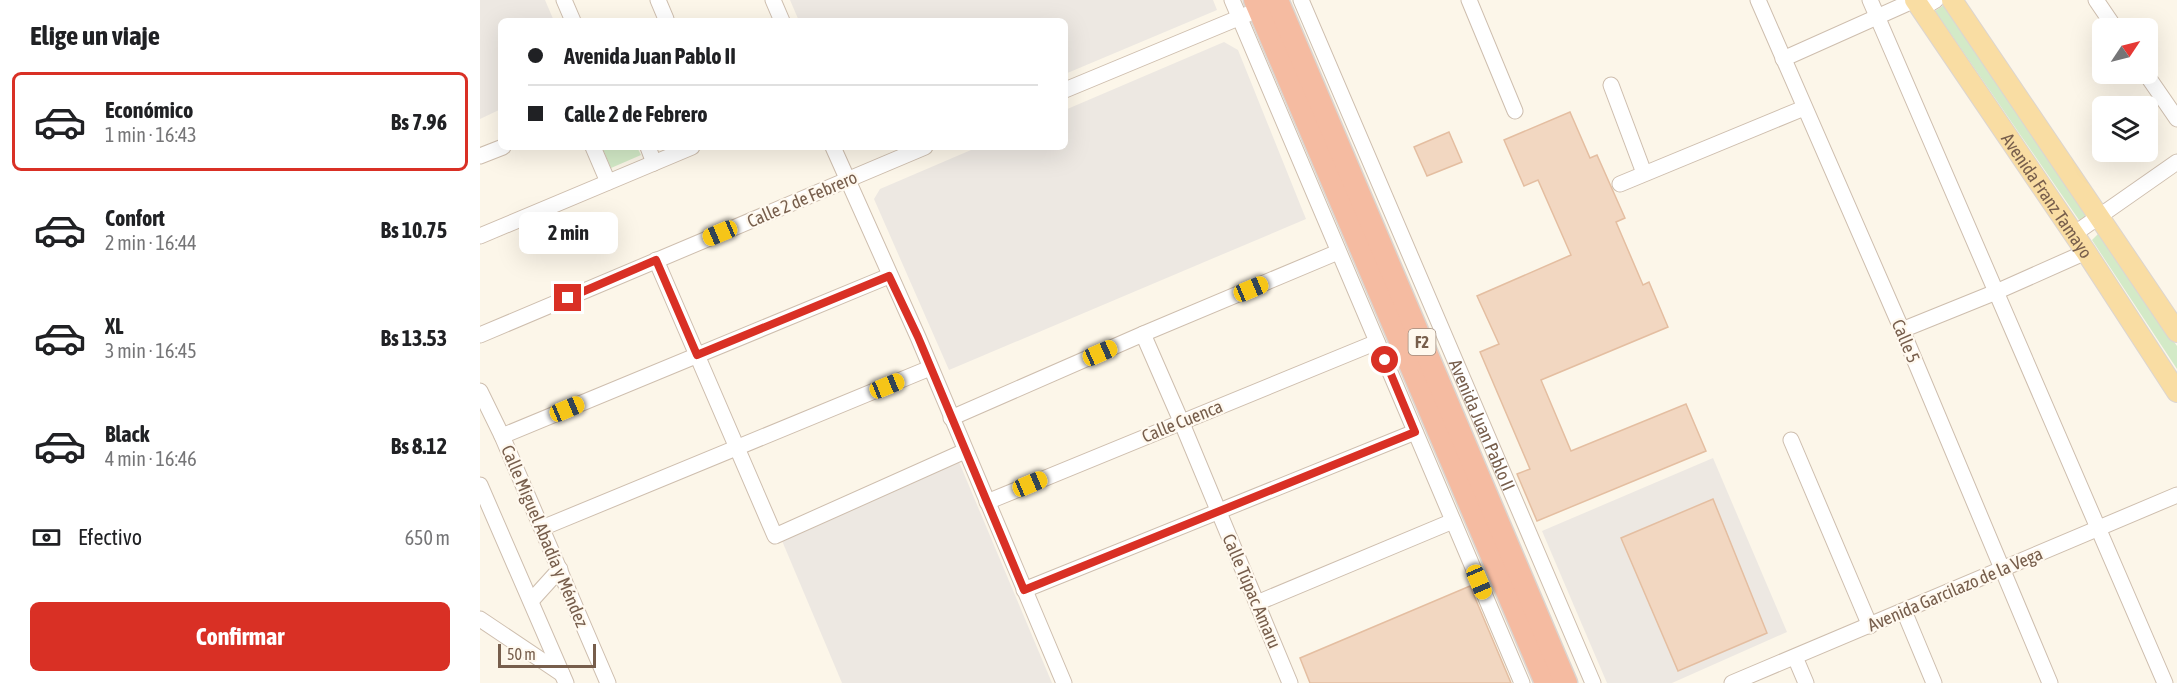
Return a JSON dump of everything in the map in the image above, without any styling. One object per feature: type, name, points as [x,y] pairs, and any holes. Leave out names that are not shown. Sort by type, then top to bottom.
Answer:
[{"type":"highway","name":"Avenida Juan Pablo II","points":[[1261,5],[1546,683]]},
{"type":"highway","name":"Avenida Juan Pablo II","points":[[1261,5],[1566,683]]},
{"type":"main road","name":"Avenida Franz Tamayo","points":[[1922,2],[2177,392]]},
{"type":"main road","name":"Avenida Franz Tamayo","points":[[1958,2],[2177,332]]},
{"type":"street","points":[[564,0],[572,18]]},
{"type":"street","points":[[658,0],[666,18]]},
{"type":"street","points":[[773,0],[781,18]]},
{"type":"street","name":"Avenida Juan Pablo II","points":[[1232,0],[1261,5],[1338,252],[1522,683]]},
{"type":"street","name":"Avenida Juan Pablo II","points":[[1301,0],[1593,683]]},
{"type":"street","points":[[1469,0],[1515,111]]},
{"type":"street","name":"Calle 5","points":[[1758,0],[1902,330],[2050,683]]},
{"type":"street","points":[[1870,0],[2165,683]]},
{"type":"street","points":[[2096,0],[2108,18]]},
{"type":"street","points":[[1783,58],[1877,18],[1922,2]]},
{"type":"street","points":[[1068,89],[1261,5]]},
{"type":"street","points":[[2153,84],[2177,119]]},
{"type":"street","points":[[1611,85],[1644,173]]},
{"type":"street","points":[[1620,184],[1804,108]]},
{"type":"street","points":[[480,156],[498,149]]},
{"type":"street","points":[[594,150],[608,182]]},
{"type":"street","points":[[649,150],[654,163]]},
{"type":"street","points":[[480,236],[685,150]]},
{"type":"street","points":[[834,150],[1064,683]]},
{"type":"street","name":"Calle 2 de Febrero","points":[[480,335],[918,150]]},
{"type":"street","points":[[2074,234],[2177,162]]},
{"type":"street","points":[[951,418],[1338,252]]},
{"type":"street","points":[[1902,330],[2086,252]]},
{"type":"street","points":[[656,260],[775,536],[965,451]]},
{"type":"street","points":[[502,436],[889,276]]},
{"type":"street","name":"Calle Túpac Amaru","points":[[1143,334],[1290,683]]},
{"type":"street","name":"Calle Cuenca","points":[[987,502],[1377,342]]},
{"type":"street","points":[[542,528],[930,368]]},
{"type":"street","name":"Calle Miguel Abadía y Méndez","points":[[480,391],[502,436],[608,683]]},
{"type":"street","points":[[1024,590],[1415,432]]},
{"type":"street","points":[[1791,440],[1870,626]]},
{"type":"street","name":"Calle Miguel Abadía y Méndez","points":[[480,485],[564,679]]},
{"type":"street","name":"Avenida Garcilazo de la Vega","points":[[1732,683],[2177,495]]},
{"type":"street","points":[[1257,603],[1453,521]]},
{"type":"street","points":[[531,601],[560,570]]},
{"type":"street","points":[[1904,611],[1934,683]]},
{"type":"street","points":[[480,619],[564,679]]},
{"type":"street","points":[[1795,657],[1806,683]]},
{"type":"shaded area","points":[[480,0],[545,0],[553,18],[498,18],[498,110],[480,119]]},
{"type":"shaded area","points":[[790,0],[1213,0],[1217,10],[1068,73],[1068,18],[798,18]]},
{"type":"shaded area","points":[[1224,42],[1238,50],[1306,219],[949,370],[874,199],[880,189],[971,150],[1068,150],[1068,109]]},
{"type":"shaded area","points":[[1713,458],[1787,632],[1672,683],[1607,683],[1542,531]]},
{"type":"shaded area","points":[[959,462],[1052,683],[842,683],[780,536]]},
{"type":"green space","points":[[1944,5],[2088,215],[2079,220],[1935,11]]},
{"type":"green space","points":[[603,150],[638,150],[641,155],[611,168]]},
{"type":"green space","points":[[2099,233],[2177,346],[2177,369],[2092,240]]},
{"type":"building","points":[[1570,112],[1590,158],[1597,155],[1625,218],[1616,222],[1643,285],[1649,282],[1668,327],[1541,380],[1571,451],[1686,404],[1706,451],[1537,521],[1517,474],[1530,469],[1480,352],[1499,344],[1477,296],[1571,255],[1538,180],[1524,186],[1504,140]]},
{"type":"building","points":[[1449,132],[1462,162],[1427,176],[1414,147]]},
{"type":"building","points":[[1713,499],[1767,633],[1678,671],[1621,538]]},
{"type":"building","points":[[1470,586],[1511,683],[1310,683],[1300,658]]},
{"type":"route","points":[[568,298],[656,260],[697,355],[889,276],[918,337],[1024,590],[1415,432],[1385,360]]}]
